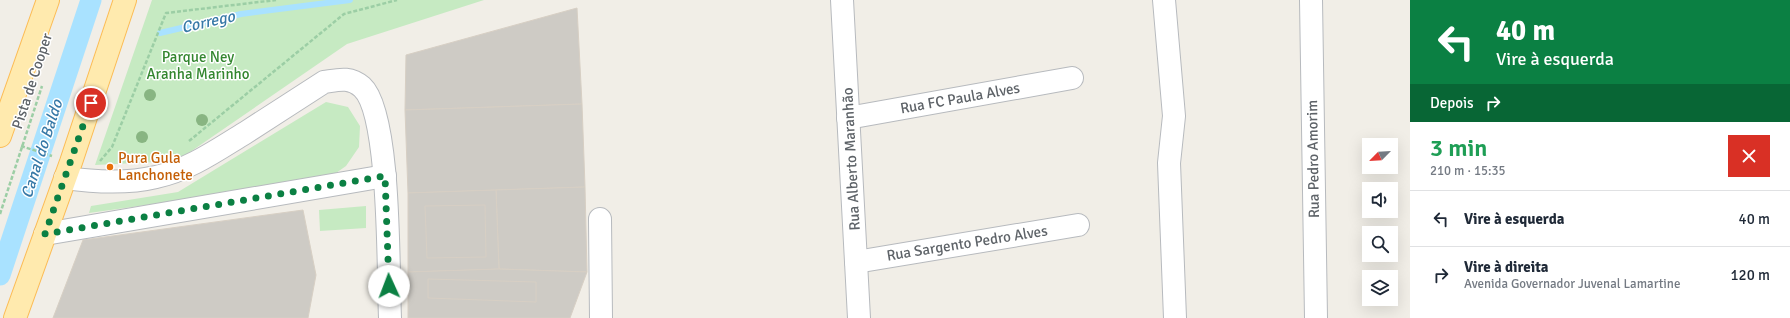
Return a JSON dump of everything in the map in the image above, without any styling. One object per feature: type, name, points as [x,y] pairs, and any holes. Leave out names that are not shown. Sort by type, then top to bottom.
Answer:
[{"type":"main road","points":[[0,136],[48,0]]},
{"type":"main road","points":[[15,318],[45,234],[74,180],[125,0]]},
{"type":"street","name":"Rua Alberto Maranhão","points":[[842,0],[859,318]]},
{"type":"street","points":[[1164,0],[1174,116],[1170,164],[1175,318]]},
{"type":"street","name":"Rua Pedro Amorim","points":[[1311,0],[1316,318]]},
{"type":"street","points":[[74,180],[140,180],[173,172],[207,156],[324,82],[346,78],[362,87],[372,102],[376,119],[385,176],[390,318]]},
{"type":"street","name":"Rua FC Paula Alves","points":[[848,118],[1072,78]]},
{"type":"street","points":[[45,234],[385,176]]},
{"type":"street","points":[[600,219],[601,318]]},
{"type":"street","name":"Rua Sargento Pedro Alves","points":[[856,262],[1078,225]]},
{"type":"path","points":[[74,180],[112,147],[166,13],[276,0]]},
{"type":"path","points":[[186,142],[344,14],[397,0]]},
{"type":"path","name":"Pista de Cooper","points":[[0,214],[42,85]]},
{"type":"path","points":[[33,150],[46,154]]},
{"type":"green space","name":"Parque Ney Aranha Marinho","points":[[152,0],[484,0],[347,44],[177,161],[95,165]]},
{"type":"green space","points":[[326,102],[348,107],[360,126],[359,147],[346,166],[326,180],[89,213],[91,206],[178,192]]},
{"type":"green space","points":[[366,206],[366,228],[320,231],[319,210]]},
{"type":"building","points":[[577,8],[582,104],[405,110],[406,55]]},
{"type":"building","points":[[582,104],[585,187],[408,193],[405,110]]},
{"type":"building","points":[[585,187],[587,272],[499,269],[496,190]]},
{"type":"building","points":[[496,190],[499,269],[408,272],[408,193]]},
{"type":"building","points":[[485,205],[486,257],[427,258],[425,206]]},
{"type":"building","points":[[303,210],[316,275],[308,318],[53,318],[83,240]]},
{"type":"building","points":[[499,269],[587,272],[570,318],[408,318],[408,272]]},
{"type":"building","points":[[428,279],[536,282],[536,302],[428,298]]},
{"type":"waterway","name":"Canal do Baldo","points":[[0,275],[91,0]]},
{"type":"waterway","name":"Corrego","points":[[160,33],[241,14],[350,0]]},
{"type":"place","name":"Pura Gula Lanchonete","points":[[110,167]]},
{"type":"route","points":[[91,103],[45,234],[385,176],[389,286]]}]
